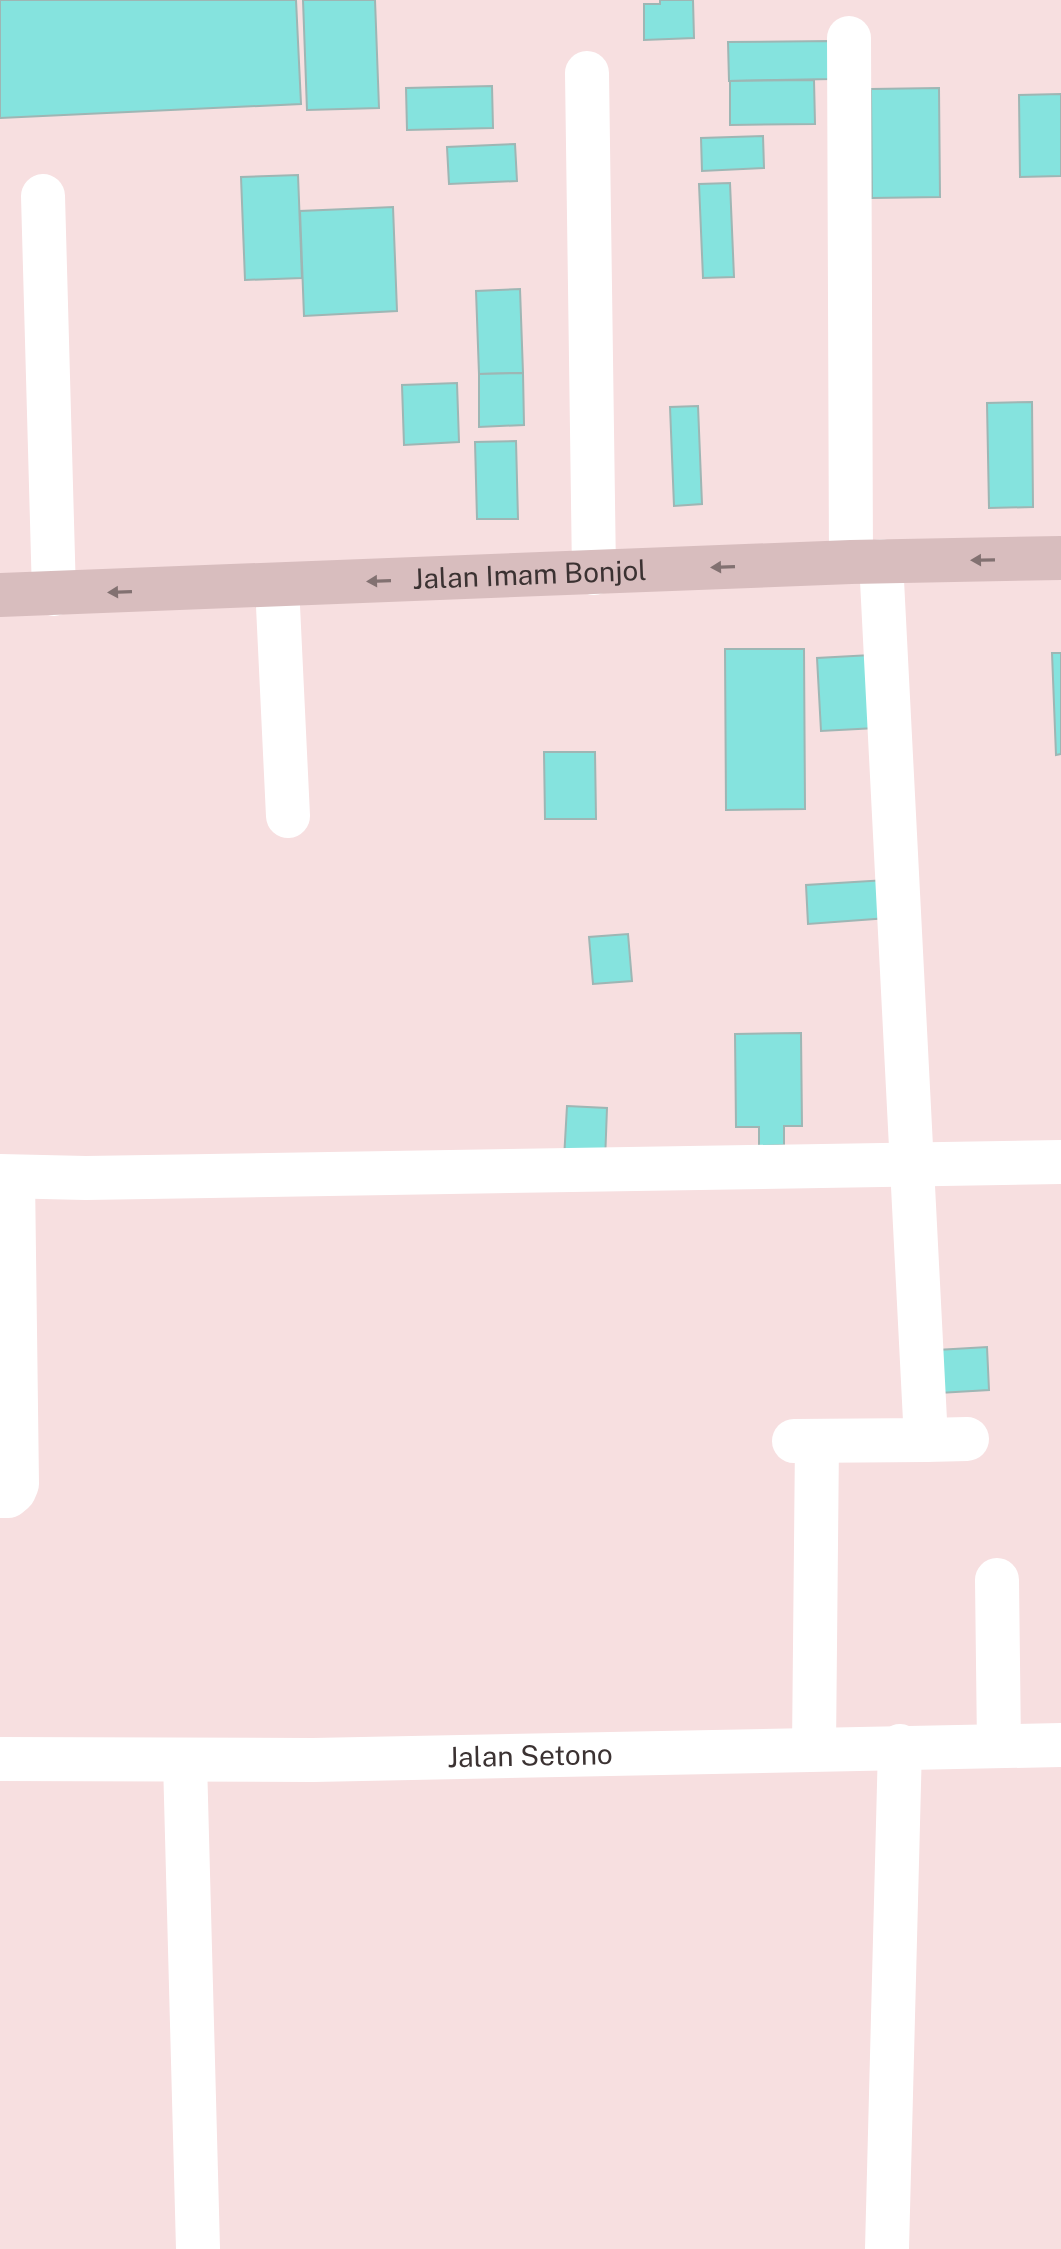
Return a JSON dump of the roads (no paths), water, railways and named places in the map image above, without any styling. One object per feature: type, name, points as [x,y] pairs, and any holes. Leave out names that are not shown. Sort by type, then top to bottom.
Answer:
[{"type":"main road","name":"Jalan Imam Bonjol","points":[[0,595],[866,562],[1061,558]]},
{"type":"street","points":[[814,1748],[805,1441],[946,1439],[912,1163],[866,562],[849,38]]},
{"type":"street","points":[[587,73],[594,573]]},
{"type":"street","points":[[43,196],[54,594]]},
{"type":"street","points":[[277,585],[288,816]]},
{"type":"street","points":[[0,1496],[8,1496],[17,1484],[7,1177],[1061,1162]]},
{"type":"street","points":[[997,1580],[999,1746]]},
{"type":"street","name":"Jalan Setono","points":[[0,1759],[185,1761],[1061,1745]]},
{"type":"street","points":[[887,2249],[900,1746]]},
{"type":"street","points":[[185,1761],[198,2249]]}]
